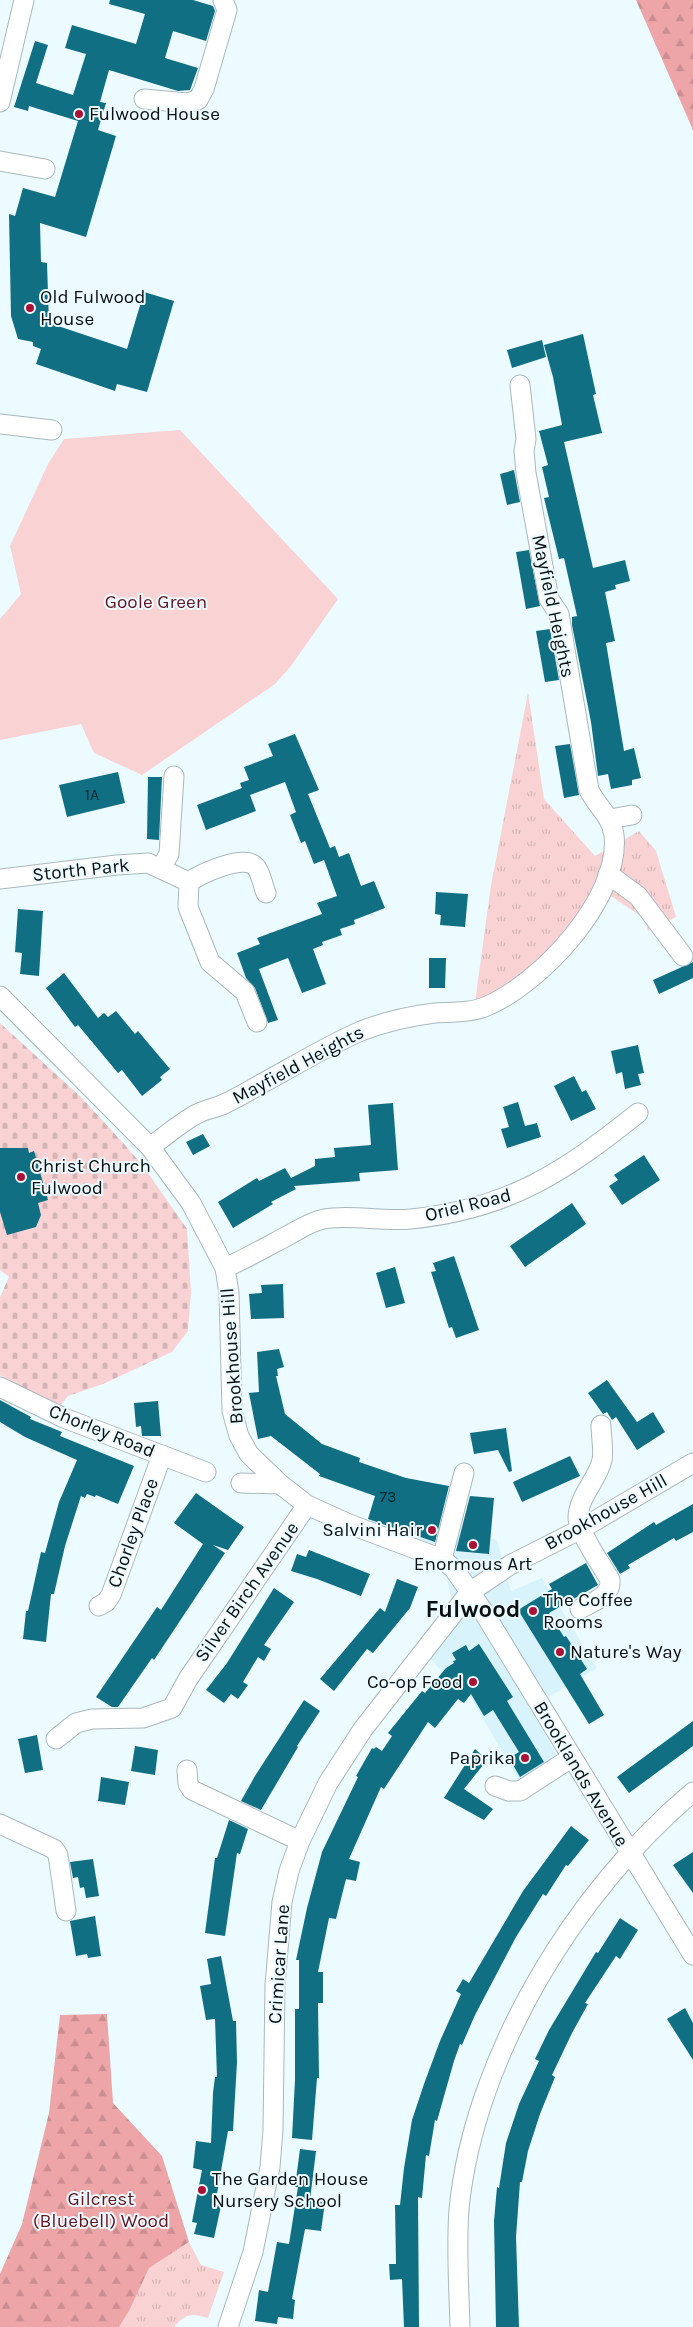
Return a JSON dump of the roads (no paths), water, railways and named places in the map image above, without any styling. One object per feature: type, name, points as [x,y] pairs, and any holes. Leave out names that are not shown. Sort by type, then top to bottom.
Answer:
[{"type":"street","points":[[0,102],[5,64],[19,26],[24,0]]},
{"type":"street","points":[[144,99],[187,103],[198,100],[204,89],[227,10],[223,0]]},
{"type":"street","points":[[0,162],[45,169]]},
{"type":"street","name":"Mayfield Heights","points":[[150,1148],[198,1114],[224,1104],[347,1037],[379,1024],[404,1018],[464,1012],[486,1007],[542,970],[585,922],[608,874],[614,845],[610,819],[602,807],[593,799],[589,790],[559,614],[549,599],[526,473],[524,451],[526,438],[520,385]]},
{"type":"street","points":[[0,424],[52,430]]},
{"type":"street","points":[[161,868],[169,854],[174,776]]},
{"type":"street","points":[[610,819],[632,815]]},
{"type":"street","points":[[257,1022],[245,992],[210,962],[188,908],[189,882],[197,877],[239,861],[249,862],[256,867],[266,893]]},
{"type":"street","name":"Storth Park","points":[[0,879],[148,863],[189,882]]},
{"type":"street","points":[[608,874],[638,896],[683,956]]},
{"type":"street","name":"Brookhouse Hill","points":[[0,996],[150,1148],[191,1203],[225,1268],[229,1293],[230,1358],[234,1419],[238,1436],[249,1454],[280,1484],[307,1505],[349,1524],[442,1559],[454,1569],[470,1592],[510,1565],[581,1529],[693,1463]]},
{"type":"street","name":"Oriel Road","points":[[225,1268],[322,1219],[409,1219],[446,1214],[483,1205],[520,1192],[554,1175],[592,1150],[638,1113]]},
{"type":"street","name":"Chorley Road","points":[[0,1386],[64,1418],[206,1472]]},
{"type":"street","points":[[580,1609],[608,1592],[611,1587],[610,1580],[581,1529],[578,1518],[602,1458],[601,1425]]},
{"type":"street","name":"Chorley Place","points":[[99,1606],[106,1602],[111,1595],[162,1455]]},
{"type":"street","points":[[442,1559],[464,1474]]},
{"type":"street","points":[[241,1484],[280,1484]]},
{"type":"street","name":"Silver Birch Avenue","points":[[56,1738],[76,1723],[92,1719],[143,1718],[172,1708],[188,1678],[307,1505]]},
{"type":"street","name":"Brooklands Avenue","points":[[470,1592],[693,1955]]},
{"type":"street","name":"Crimicar Lane","points":[[228,2327],[253,2252],[270,2167],[273,2130],[275,1985],[278,1930],[289,1871],[300,1841],[328,1783],[363,1729],[470,1592]]},
{"type":"street","points":[[495,1786],[510,1791],[520,1791],[572,1758]]},
{"type":"street","points":[[187,1770],[188,1784],[192,1790],[300,1841]]},
{"type":"street","points":[[460,2327],[460,2210],[469,2149],[483,2099],[507,2042],[556,1948],[629,1853],[693,1792]]},
{"type":"street","points":[[0,1824],[54,1848],[58,1855],[66,1911]]},
{"type":"place","name":"Fulwood House","points":[[79,114]]},
{"type":"place","name":"Old Fulwood House","points":[[30,308]]},
{"type":"place","name":"Christ Church Fulwood","points":[[21,1177]]},
{"type":"place","name":"Salvini Hair","points":[[432,1530]]},
{"type":"place","name":"Enormous Art","points":[[473,1545]]},
{"type":"place","name":"The Coffee Rooms","points":[[533,1611]]},
{"type":"place","name":"Nature's Way","points":[[560,1652]]},
{"type":"place","name":"Co-op Food","points":[[473,1682]]},
{"type":"place","name":"Paprika","points":[[525,1758]]},
{"type":"place","name":"The Garden House Nursery School","points":[[202,2190]]},
{"type":"district","name":"Fulwood","points":[[473,1609]]},
{"type":"park label","name":"Goole Green","points":[[156,602]]},
{"type":"park label","name":"Gilcrest (Bluebell) Wood","points":[[101,2210]]}]
